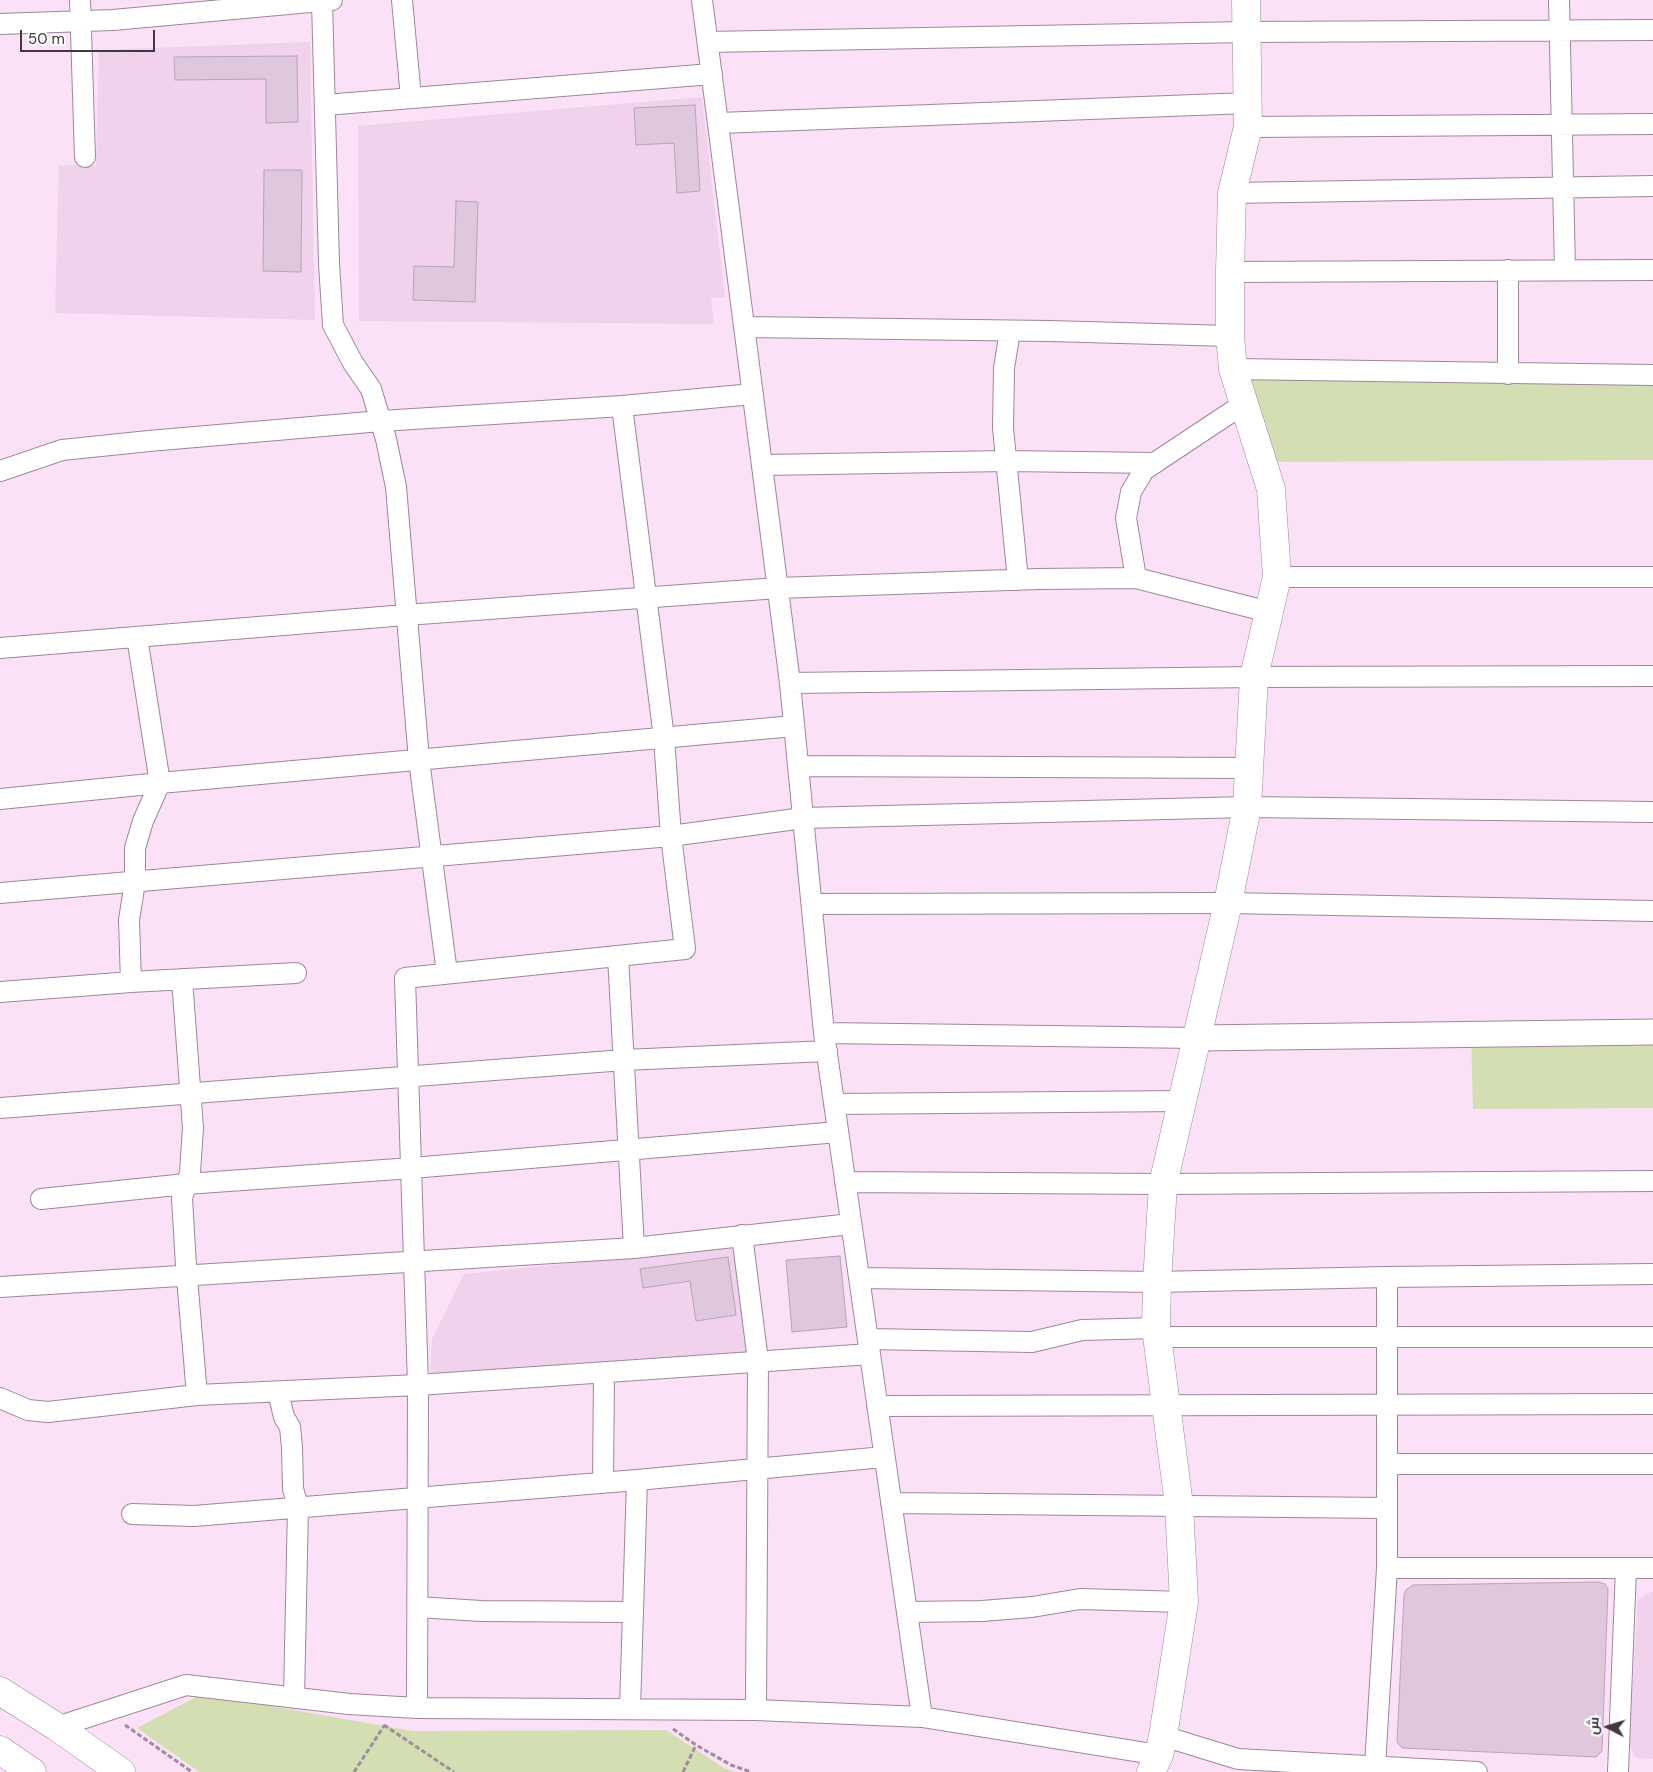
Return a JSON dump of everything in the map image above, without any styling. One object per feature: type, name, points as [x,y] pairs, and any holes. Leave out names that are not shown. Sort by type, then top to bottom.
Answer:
[{"type":"main road","points":[[1159,1759],[1184,1602],[1178,1505],[1156,1333],[1163,1184],[1198,1038],[1247,807],[1254,677],[1276,577],[1271,489],[1233,369],[1230,336],[1232,192],[1248,115],[1246,0]]},
{"type":"main road","points":[[0,1691],[57,1727],[121,1772]]},
{"type":"main road","points":[[0,1750],[32,1772]]},
{"type":"street","points":[[80,0],[85,156]]},
{"type":"street","points":[[0,24],[113,20],[327,0],[325,105],[329,264],[333,325],[353,363],[372,389],[396,487],[419,760],[447,973]]},
{"type":"street","points":[[402,0],[411,98]]},
{"type":"street","points":[[702,0],[790,683],[825,1042],[922,1717]]},
{"type":"street","points":[[1559,0],[1565,270]]},
{"type":"street","points":[[708,42],[1246,32],[1653,30]]},
{"type":"street","points":[[325,105],[712,74]]},
{"type":"street","points":[[719,123],[1248,115],[1562,125],[1653,124]]},
{"type":"street","points":[[1232,192],[1653,186]]},
{"type":"street","points":[[1508,270],[1508,374]]},
{"type":"street","points":[[1230,272],[1653,270]]},
{"type":"street","points":[[745,327],[1230,336]]},
{"type":"street","points":[[1010,331],[1004,368],[1004,428],[1018,580]]},
{"type":"street","points":[[1233,369],[1653,375]]},
{"type":"street","points":[[0,471],[62,450],[149,441],[381,420],[622,406],[753,394]]},
{"type":"street","points":[[1136,578],[1126,518],[1131,492],[1144,470],[1245,403]]},
{"type":"street","points":[[417,1708],[418,1385],[404,978],[685,949],[671,836],[664,738],[622,406]]},
{"type":"street","points":[[762,464],[1155,463]]},
{"type":"street","points":[[1276,577],[1653,577]]},
{"type":"street","points":[[0,648],[406,614],[778,588],[1018,580],[1136,578],[1269,612]]},
{"type":"street","points":[[131,982],[129,920],[135,882],[135,848],[143,821],[160,783],[137,637]]},
{"type":"street","points":[[790,683],[1254,677],[1653,676]]},
{"type":"street","points":[[0,799],[794,726]]},
{"type":"street","points":[[798,766],[1248,768]]},
{"type":"street","points":[[0,893],[671,836],[803,818],[1247,807],[1653,812]]},
{"type":"street","points":[[812,904],[1228,903],[1653,911]]},
{"type":"street","points":[[618,956],[634,1248]]},
{"type":"street","points":[[0,992],[131,982],[296,973]]},
{"type":"street","points":[[182,979],[193,1128],[190,1173],[182,1198],[186,1275],[197,1395]]},
{"type":"street","points":[[0,1108],[624,1060],[825,1042],[1653,1032]]},
{"type":"street","points":[[834,1104],[1183,1101]]},
{"type":"street","points":[[41,1199],[186,1184],[629,1151],[838,1132]]},
{"type":"street","points":[[846,1182],[1163,1184],[1653,1181]]},
{"type":"street","points":[[0,1287],[634,1248],[851,1224]]},
{"type":"street","points":[[742,1235],[758,1361],[756,1710]]},
{"type":"street","points":[[859,1278],[1157,1282],[1387,1276],[1653,1274]]},
{"type":"street","points":[[1375,1766],[1386,1568],[1387,1276]]},
{"type":"street","points":[[0,1398],[28,1410],[48,1412],[197,1395],[418,1385],[758,1361],[869,1347],[1032,1342],[1082,1330],[1387,1337],[1653,1337]]},
{"type":"street","points":[[603,1483],[604,1372]]},
{"type":"street","points":[[278,1392],[284,1417],[290,1427],[293,1489],[298,1506],[294,1698]]},
{"type":"street","points":[[877,1406],[1653,1404]]},
{"type":"street","points":[[132,1514],[194,1516],[298,1506],[603,1483],[884,1457]]},
{"type":"street","points":[[1387,1464],[1653,1464]]},
{"type":"street","points":[[630,1709],[637,1480]]},
{"type":"street","points":[[891,1503],[1386,1508]]},
{"type":"street","points":[[1386,1568],[1653,1568]]},
{"type":"street","points":[[1618,1772],[1626,1568]]},
{"type":"street","points":[[907,1612],[982,1612],[1032,1607],[1080,1599],[1184,1602]]},
{"type":"street","points":[[418,1607],[491,1611],[633,1612]]},
{"type":"street","points":[[57,1727],[186,1685],[294,1698],[417,1708],[756,1710],[922,1717],[1159,1759],[1238,1759],[1477,1772]]},
{"type":"path","points":[[376,1705],[384,1726],[454,1772]]},
{"type":"path","points":[[106,1711],[192,1772]]},
{"type":"path","points":[[667,1724],[696,1745],[731,1765],[750,1772]]},
{"type":"path","points":[[384,1726],[394,1726]]},
{"type":"path","points":[[354,1772],[384,1726]]},
{"type":"path","points":[[683,1772],[696,1745]]},
{"type":"shaded area","points":[[310,42],[315,320],[55,313],[59,165],[96,166],[99,50]]},
{"type":"shaded area","points":[[702,97],[725,297],[711,298],[714,324],[359,321],[358,126]]},
{"type":"shaded area","points":[[739,1246],[750,1348],[745,1353],[430,1375],[432,1339],[464,1274]]},
{"type":"shaded area","points":[[1653,1592],[1653,1759],[1636,1758],[1629,1746],[1638,1600]]},
{"type":"green space","points":[[1233,369],[1653,375],[1653,460],[1263,462]]},
{"type":"green space","points":[[1653,1032],[1653,1108],[1473,1109],[1471,1034]]},
{"type":"green space","points":[[202,1694],[413,1731],[666,1730],[724,1768],[735,1772],[199,1772],[137,1728]]},
{"type":"building","points":[[297,56],[298,122],[266,123],[266,79],[175,80],[174,57]]},
{"type":"building","points":[[695,105],[700,191],[677,193],[674,143],[636,145],[634,108]]},
{"type":"building","points":[[264,170],[302,170],[301,272],[263,271]]},
{"type":"building","points":[[456,201],[478,202],[475,302],[413,300],[414,266],[454,267]]},
{"type":"building","points":[[840,1256],[847,1327],[792,1332],[786,1260]]},
{"type":"building","points":[[728,1257],[736,1315],[696,1321],[690,1281],[643,1288],[640,1269]]},
{"type":"building","points":[[1598,1582],[1605,1584],[1608,1589],[1602,1751],[1596,1757],[1402,1748],[1397,1742],[1404,1595],[1406,1590],[1413,1585]]}]
